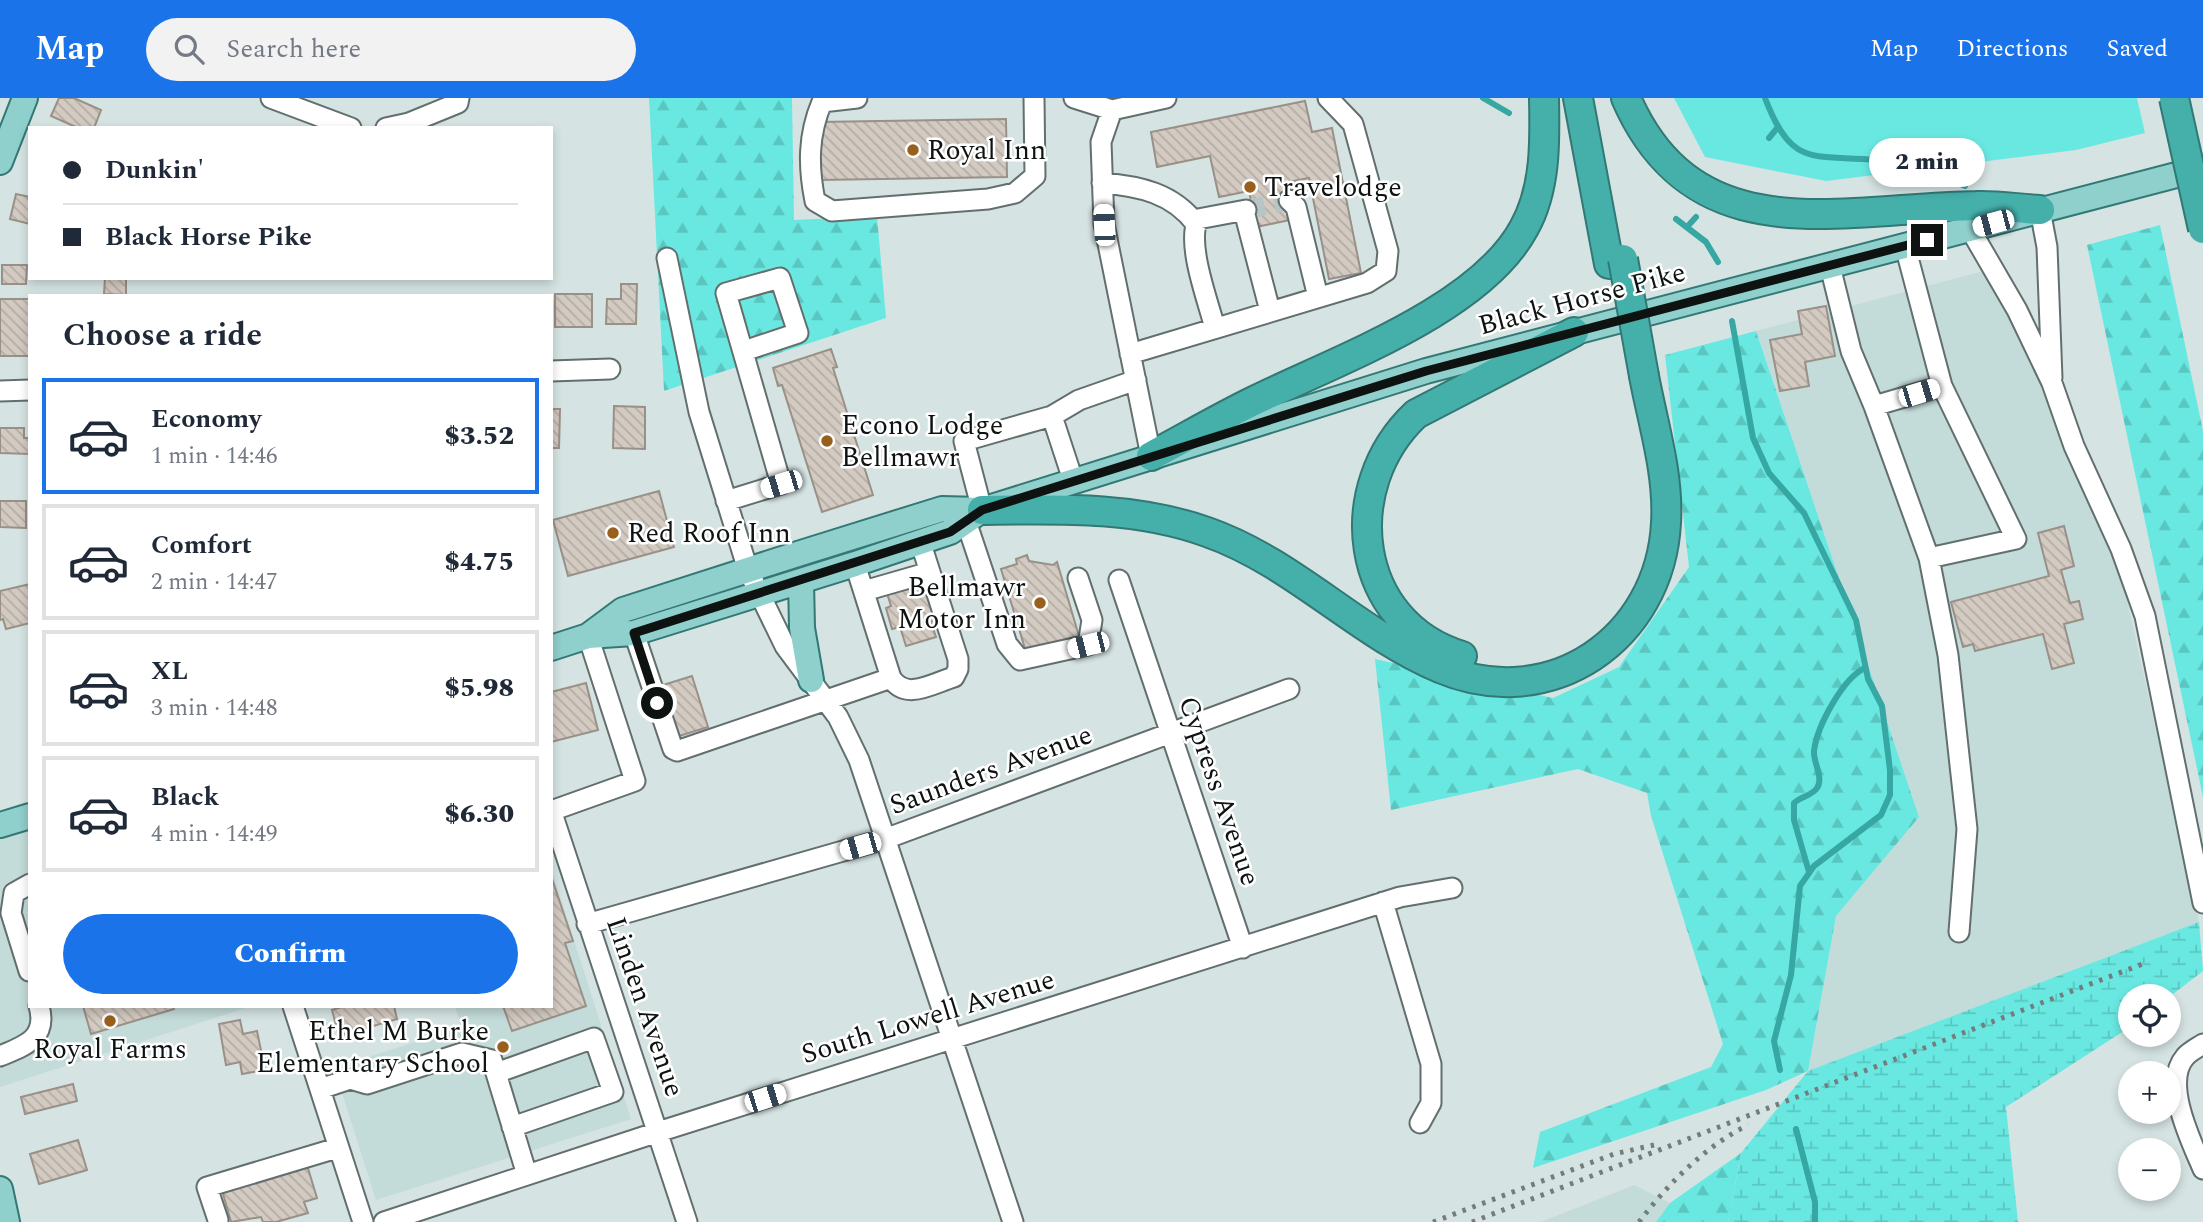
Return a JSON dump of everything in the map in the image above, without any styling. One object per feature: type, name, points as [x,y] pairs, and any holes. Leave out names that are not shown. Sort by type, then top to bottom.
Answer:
[{"type":"highway","points":[[1151,456],[1252,402],[1419,320],[1491,271],[1512,247],[1533,211],[1544,152],[1544,98]]},
{"type":"highway","points":[[1578,98],[1616,262]]},
{"type":"highway","points":[[974,515],[1106,511],[1161,519],[1207,531],[1274,564],[1390,641],[1440,668],[1484,681],[1530,680],[1579,664],[1610,645],[1635,617],[1653,585],[1665,539],[1666,505],[1637,377],[1616,262],[1593,98]]},
{"type":"highway","points":[[1626,98],[1648,140],[1674,169],[1705,192],[1745,207],[1815,216],[1978,206],[2040,210]]},
{"type":"highway","points":[[2174,98],[2203,229]]},
{"type":"highway","points":[[1574,332],[1437,401],[1401,429],[1386,450],[1369,492],[1366,534],[1376,577],[1386,597],[1414,630],[1453,653],[1509,664],[1561,653],[1608,621],[1620,606],[1640,567],[1649,525],[1648,483],[1637,377]]},
{"type":"main road","points":[[0,162],[25,98]]},
{"type":"main road","name":"Black Horse Pike","points":[[553,647],[588,636],[634,633],[855,564],[950,532],[974,515],[1073,480],[1426,371],[2203,168]]},
{"type":"main road","name":"Black Horse Pike","points":[[588,636],[624,610],[942,509],[974,515]]},
{"type":"main road","points":[[801,581],[802,628],[818,689]]},
{"type":"main road","points":[[0,825],[28,817]]},
{"type":"main road","points":[[0,1189],[7,1222]]},
{"type":"street","points":[[271,98],[346,126]]},
{"type":"street","points":[[392,126],[458,103],[459,98]]},
{"type":"street","points":[[857,98],[822,102],[813,125],[809,152],[815,201],[832,211],[988,199],[1015,193],[1035,176],[1034,98]]},
{"type":"street","points":[[1074,98],[1112,110],[1164,98]]},
{"type":"street","points":[[1130,354],[1367,283],[1386,271],[1388,251],[1353,124],[1328,98]]},
{"type":"street","points":[[1112,110],[1101,142],[1104,225],[1151,456]]},
{"type":"street","points":[[1102,183],[1132,185],[1165,196],[1188,213],[1196,224]]},
{"type":"street","points":[[1289,200],[1296,207],[1318,297]]},
{"type":"street","points":[[1215,328],[1194,242],[1198,219],[1245,210],[1270,311]]},
{"type":"street","points":[[2040,210],[2047,247],[2053,346],[2052,383]]},
{"type":"street","points":[[1970,229],[2017,310],[2052,383],[2074,446],[2121,549],[2145,616],[2203,902]]},
{"type":"street","points":[[1905,246],[1942,386],[2015,539],[1929,558]]},
{"type":"street","points":[[667,258],[699,412],[748,570],[785,646],[818,689],[859,760],[1013,1222]]},
{"type":"street","points":[[1830,266],[1851,351],[1874,406],[1929,558],[1948,655],[1967,829],[1959,932]]},
{"type":"street","points":[[726,501],[781,484],[744,351]]},
{"type":"street","points":[[553,371],[610,369]]},
{"type":"street","points":[[1079,578],[1092,620],[1088,645],[1020,660],[1007,644],[974,515],[964,441],[1052,416],[1079,400],[1136,380]]},
{"type":"street","points":[[1874,406],[1942,386]]},
{"type":"street","points":[[0,391],[28,390]]},
{"type":"street","points":[[1052,416],[1073,480]]},
{"type":"street","points":[[855,564],[891,678],[898,689],[908,692],[954,677],[958,669],[958,659],[920,541]]},
{"type":"street","points":[[864,591],[930,572]]},
{"type":"street","name":"Cypress Avenue","points":[[1119,580],[1243,948]]},
{"type":"street","points":[[634,633],[673,749],[677,751],[818,689],[891,678]]},
{"type":"street","points":[[553,810],[635,781],[588,636]]},
{"type":"street","name":"Saunders Avenue","points":[[587,925],[885,839],[1289,689]]},
{"type":"street","name":"Linden Avenue","points":[[553,817],[687,1222]]},
{"type":"street","points":[[28,885],[14,893],[10,905],[28,968]]},
{"type":"street","name":"South Lowell Avenue","points":[[384,1222],[951,1038],[1383,902],[1452,888]]},
{"type":"street","points":[[1383,902],[1432,1064],[1432,1103],[1420,1123]]},
{"type":"street","points":[[0,1056],[34,1040],[41,1026],[39,1008]]},
{"type":"street","points":[[294,1008],[363,1222]]},
{"type":"street","points":[[320,1089],[350,1079],[366,1084],[462,1053],[494,1066],[594,1038],[614,1092],[512,1127]]},
{"type":"street","points":[[2203,1044],[2184,1058],[2179,1072],[2178,1109],[2203,1169]]},
{"type":"street","points":[[494,1066],[527,1175]]},
{"type":"street","points":[[216,1221],[207,1187],[337,1148]]},
{"type":"shaded area","points":[[1995,268],[2118,560],[2199,922],[1808,1071],[1836,916],[1919,817],[1756,331]]},
{"type":"shaded area","points":[[28,826],[28,1008],[246,1008],[0,1087],[0,835]]},
{"type":"shaded area","name":"Ethel M Burke Elementary School","points":[[553,874],[631,1119],[376,1200],[334,1068],[461,1027],[456,1008],[553,1008]]},
{"type":"shaded area","points":[[1634,1185],[1670,1203],[1656,1222],[1541,1222]]},
{"type":"green space","points":[[649,98],[792,98],[794,220],[877,216],[886,318],[664,391]]},
{"type":"green space","points":[[1674,98],[2137,98],[2145,133],[2076,150],[1826,181],[1705,157]]},
{"type":"green space","points":[[2160,225],[2203,431],[2203,797],[2087,245]]},
{"type":"green space","points":[[1756,331],[1919,817],[1836,916],[1808,1071],[1766,1090],[1533,1168],[1540,1132],[1711,1067],[1723,1044],[1651,816],[1647,793],[1578,769],[1391,810],[1375,659],[1553,698],[1619,667],[1689,567],[1665,355]]},
{"type":"green space","points":[[2199,922],[2203,971],[2181,988],[2181,984],[2118,984],[2118,1035],[2006,1107],[2018,1222],[1728,1222],[1741,1153],[1808,1071]]},
{"type":"green space","points":[[1741,1153],[1728,1222],[1656,1222],[1670,1203]]},
{"type":"building","points":[[59,98],[74,98],[101,110],[95,126],[74,126],[51,116]]},
{"type":"building","name":"Travelodge","points":[[1305,101],[1312,132],[1332,128],[1361,273],[1329,279],[1309,178],[1283,183],[1290,220],[1256,227],[1249,191],[1219,197],[1210,156],[1157,167],[1151,132]]},
{"type":"building","name":"Royal Inn","points":[[1006,119],[1007,177],[819,180],[818,122]]},
{"type":"building","points":[[16,194],[28,197],[28,224],[10,219]]},
{"type":"building","points":[[2,265],[27,265],[26,284],[2,284]]},
{"type":"building","points":[[105,280],[126,280],[126,294],[104,294]]},
{"type":"building","points":[[621,284],[637,284],[636,324],[606,324],[607,299],[621,299]]},
{"type":"building","points":[[555,294],[592,294],[592,327],[555,327]]},
{"type":"building","points":[[0,299],[28,299],[28,356],[0,356]]},
{"type":"building","points":[[1826,306],[1835,356],[1805,362],[1809,386],[1780,391],[1770,340],[1802,334],[1798,311]]},
{"type":"building","name":"Econo Lodge Bellmawr","points":[[831,349],[837,367],[833,368],[873,495],[822,512],[782,385],[778,386],[773,368]]},
{"type":"building","points":[[614,406],[645,407],[645,449],[613,448]]},
{"type":"building","points":[[553,409],[560,409],[559,448],[553,448]]},
{"type":"building","points":[[0,428],[24,428],[24,438],[28,438],[28,454],[0,453]]},
{"type":"building","name":"Red Roof Inn","points":[[659,491],[674,547],[568,576],[553,520]]},
{"type":"building","points":[[0,501],[26,501],[26,528],[0,527]]},
{"type":"building","points":[[2064,526],[2074,566],[2061,570],[2070,603],[2079,601],[2083,619],[2064,624],[2074,663],[2052,669],[2043,634],[1975,651],[1973,644],[1963,647],[1951,602],[2049,576],[2038,533]]},
{"type":"building","name":"Bellmawr Motor Inn","points":[[1027,555],[1029,561],[1053,565],[1057,562],[1079,636],[1026,652],[1001,569],[1017,564],[1016,559]]},
{"type":"building","points":[[925,583],[936,620],[931,622],[936,637],[906,646],[900,627],[892,629],[886,608],[891,606],[886,590]]},
{"type":"building","points":[[28,584],[28,624],[6,629],[3,619],[0,620],[0,591]]},
{"type":"building","points":[[692,676],[708,727],[676,737],[660,686]]},
{"type":"building","points":[[586,683],[598,730],[553,741],[553,691]]},
{"type":"building","points":[[553,882],[573,941],[565,943],[586,1006],[512,1031],[504,1008],[553,1008]]},
{"type":"building","name":"Royal Farms","points":[[84,1008],[174,1009],[91,1034]]},
{"type":"building","points":[[394,1008],[397,1019],[339,1036],[332,1010]]},
{"type":"building","points":[[240,1020],[243,1034],[257,1031],[265,1070],[242,1074],[240,1062],[226,1065],[219,1024]]},
{"type":"building","points":[[73,1084],[77,1101],[25,1114],[21,1097]]},
{"type":"building","points":[[78,1140],[87,1170],[39,1184],[30,1154]]},
{"type":"building","points":[[307,1165],[317,1198],[304,1202],[308,1213],[276,1222],[263,1222],[261,1217],[231,1222],[222,1190]]},
{"type":"waterway","points":[[1483,98],[1509,113]]},
{"type":"waterway","points":[[1765,98],[1785,137],[1795,147],[1807,153],[1911,166],[1965,186]]},
{"type":"waterway","points":[[1769,138],[1778,127]]},
{"type":"waterway","points":[[1687,227],[1696,217]]},
{"type":"waterway","points":[[1676,219],[1706,242],[1718,262]]},
{"type":"waterway","points":[[1732,321],[1753,438],[1769,473],[1804,513],[1856,620],[1868,679],[1882,706],[1890,770],[1890,795],[1881,815],[1814,866],[1800,886],[1791,975],[1774,1041],[1780,1070]]},
{"type":"waterway","points":[[1809,872],[1794,820],[1794,803],[1817,788],[1819,775],[1814,751],[1820,729],[1840,692],[1865,668]]},
{"type":"waterway","points":[[1796,1129],[1815,1202],[1815,1222]]},
{"type":"tunnel","points":[[1246,210],[1289,200]]},
{"type":"railway","points":[[1472,1222],[2145,963]]},
{"type":"railway","points":[[1639,1222],[1662,1194],[1702,1155],[1748,1125]]},
{"type":"railway","points":[[1433,1222],[1614,1154],[1654,1145]]},
{"type":"place","name":"Royal Inn","points":[[913,150]]},
{"type":"place","name":"Travelodge","points":[[1250,187]]},
{"type":"place","name":"Econo Lodge Bellmawr","points":[[827,441]]},
{"type":"place","name":"Red Roof Inn","points":[[613,533]]},
{"type":"place","name":"Bellmawr Motor Inn","points":[[1040,603]]},
{"type":"place","name":"Royal Farms","points":[[110,1021]]},
{"type":"place","name":"Ethel M Burke Elementary School","points":[[503,1047]]},
{"type":"route","points":[[657,703],[634,633],[813,578],[950,532],[982,510],[1426,371],[1927,240]]}]
